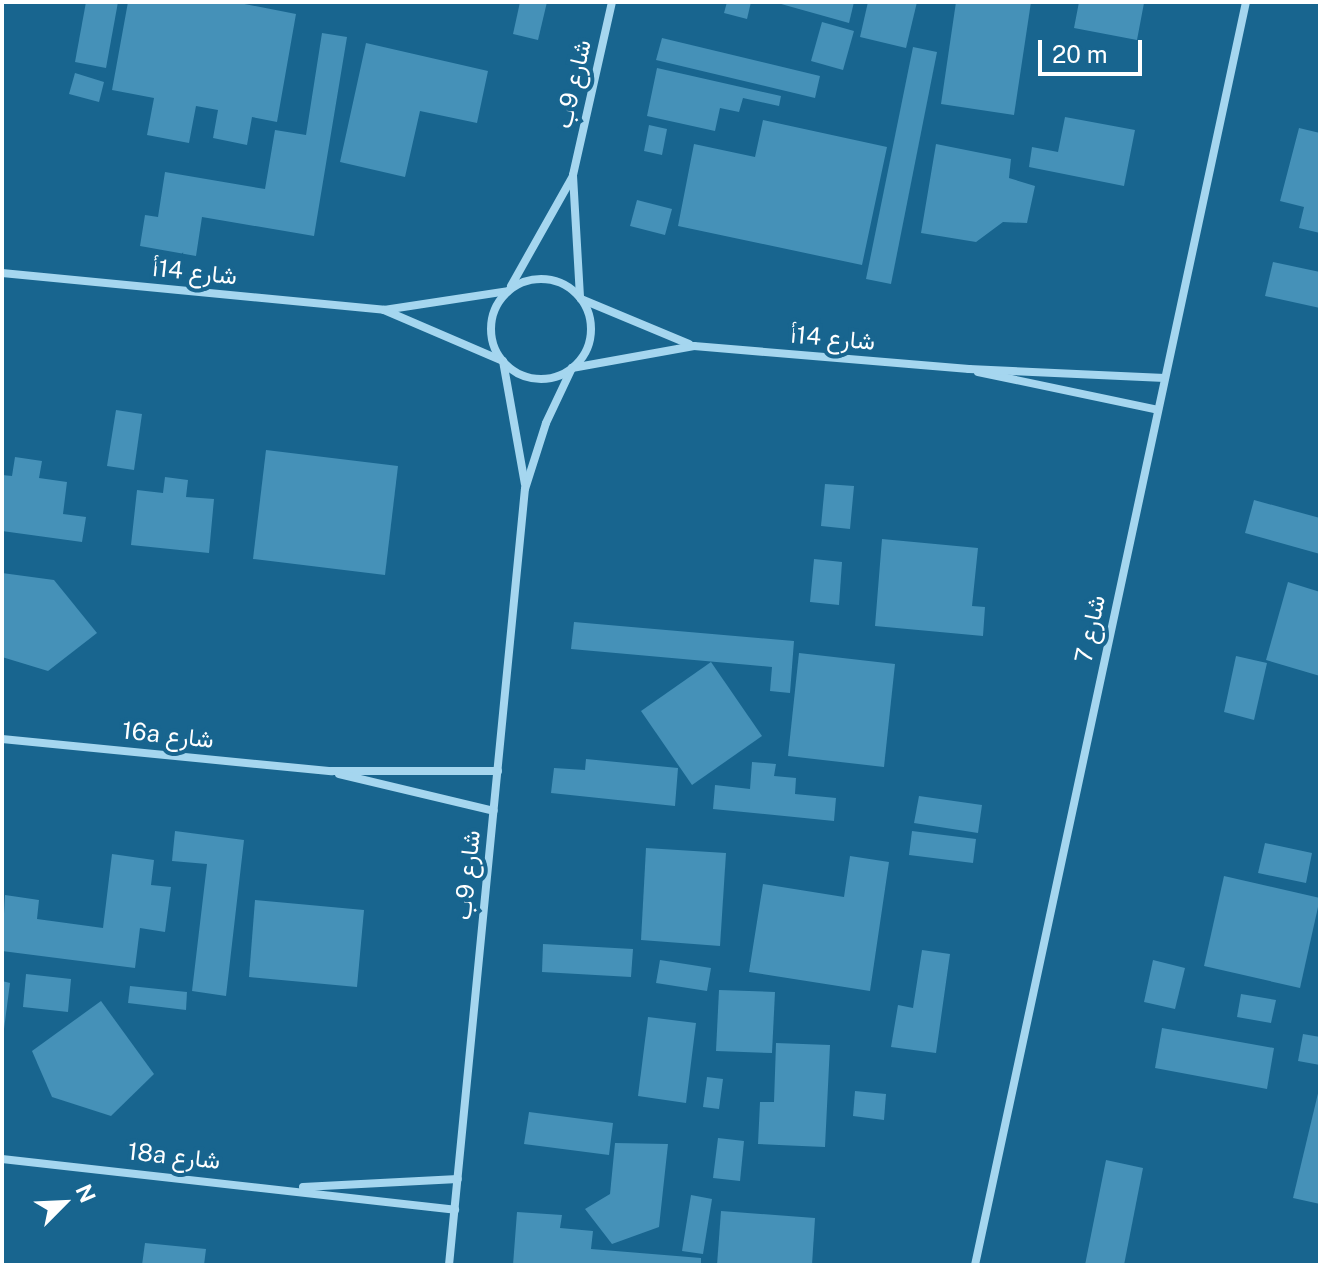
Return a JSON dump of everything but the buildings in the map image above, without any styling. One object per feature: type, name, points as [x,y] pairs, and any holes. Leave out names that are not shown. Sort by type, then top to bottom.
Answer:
[{"type":"street","name":"شارع 9ب","points":[[580,298],[573,175],[612,2]]},
{"type":"street","name":"شارع 7","points":[[975,1265],[1246,2]]},
{"type":"street","name":"شارع 9ب","points":[[508,291],[573,175]]},
{"type":"street","name":"شارع 14أ","points":[[2,273],[384,310],[508,291]]},
{"type":"street","points":[[540,279],[562,284],[580,298],[591,330],[572,368],[542,379],[520,375],[503,361],[491,330],[495,309],[508,291],[540,279]]},
{"type":"street","name":"شارع 14أ","points":[[580,298],[694,346]]},
{"type":"street","name":"شارع 14أ","points":[[384,310],[503,361]]},
{"type":"street","name":"شارع 14أ","points":[[572,368],[694,346],[969,369],[1165,378]]},
{"type":"street","name":"شارع 9ب","points":[[503,361],[525,489]]},
{"type":"street","name":"شارع 9ب","points":[[449,1265],[525,489],[546,423],[572,368]]},
{"type":"street","name":"شارع 14أ","points":[[969,369],[1158,410]]},
{"type":"street","name":"16a شارع","points":[[2,739],[331,771],[498,771]]},
{"type":"street","name":"16a شارع","points":[[331,771],[494,811]]},
{"type":"street","name":"18a شارع","points":[[2,1159],[294,1189],[455,1210]]},
{"type":"street","name":"18a شارع","points":[[294,1189],[458,1179]]}]
